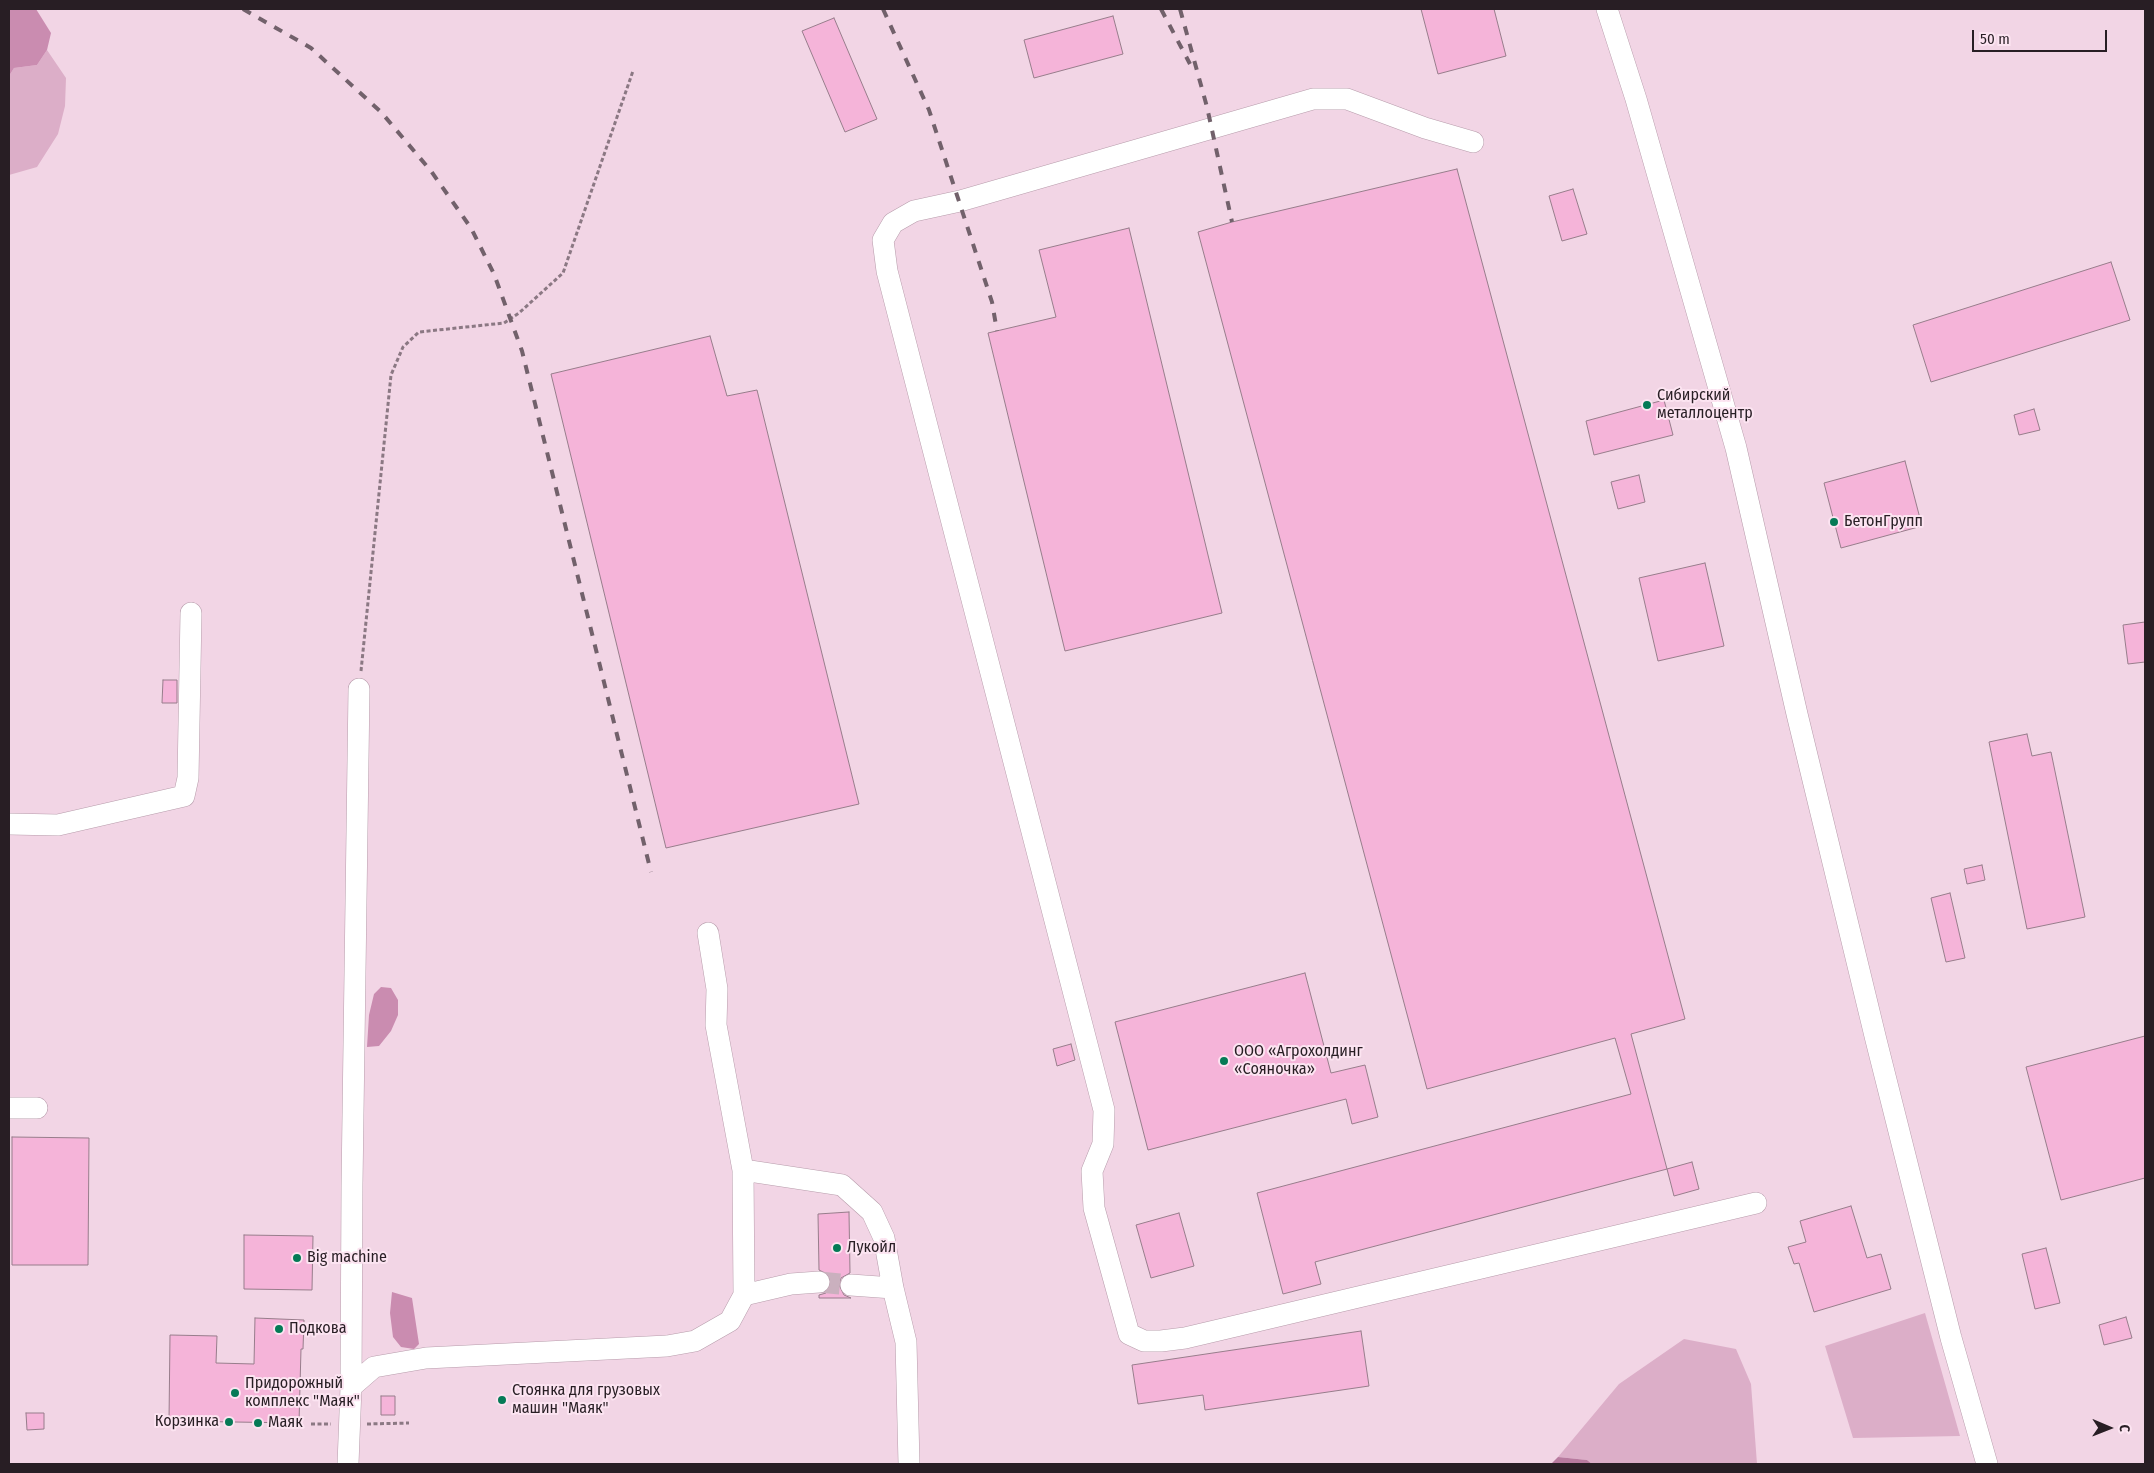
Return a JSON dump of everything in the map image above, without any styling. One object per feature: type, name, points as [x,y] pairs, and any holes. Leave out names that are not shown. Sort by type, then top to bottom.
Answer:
[{"type":"lane","points":[[1607,9],[1636,100],[1736,448],[1876,1040],[1951,1338],[1987,1464]]},
{"type":"lane","points":[[1473,142],[1424,128],[1347,99],[1313,99],[960,201],[914,211],[893,223],[883,240],[887,271],[1104,1110],[1102,1144],[1092,1171],[1094,1208],[1129,1334],[1144,1341],[1160,1341],[1204,1333],[1756,1203]]},
{"type":"lane","points":[[9,824],[58,825],[184,796],[188,778],[191,613]]},
{"type":"lane","points":[[348,1464],[351,1387],[359,689]]},
{"type":"lane","points":[[351,1387],[374,1367],[426,1358],[667,1346],[695,1341],[730,1321],[744,1295],[743,1170],[716,1025],[717,989],[708,933]]},
{"type":"lane","points":[[9,1108],[37,1108]]},
{"type":"lane","points":[[743,1170],[842,1185],[872,1212],[884,1238],[893,1288],[906,1342],[909,1464]]},
{"type":"lane","points":[[744,1295],[791,1284],[819,1282]]},
{"type":"lane","points":[[851,1285],[893,1288]]},
{"type":"path","points":[[359,689],[390,375],[403,347],[419,332],[504,323],[563,273],[633,71]]},
{"type":"shaded area","points":[[9,9],[36,9],[51,33],[47,50],[37,65],[14,68],[9,76]]},
{"type":"shaded area","points":[[47,50],[66,78],[65,106],[58,134],[37,167],[9,175],[9,76],[14,68],[37,65]]},
{"type":"shaded area","points":[[381,987],[391,988],[398,1000],[398,1015],[391,1031],[379,1046],[367,1047],[369,1015],[374,994]]},
{"type":"shaded area","points":[[392,1292],[412,1298],[419,1344],[414,1349],[401,1347],[393,1337],[390,1313]]},
{"type":"shaded area","points":[[1925,1313],[1960,1436],[1853,1438],[1825,1346]]},
{"type":"shaded area","points":[[1684,1339],[1736,1349],[1751,1384],[1757,1464],[1592,1464],[1587,1460],[1558,1457],[1619,1384]]},
{"type":"shaded area","points":[[1558,1457],[1587,1460],[1592,1464],[1551,1464]]},
{"type":"building","points":[[1421,9],[1494,9],[1506,56],[1438,74]]},
{"type":"building","points":[[1113,16],[1123,54],[1034,78],[1024,40]]},
{"type":"building","points":[[834,18],[877,119],[845,132],[802,31]]},
{"type":"building","points":[[1457,169],[1685,1019],[1631,1034],[1667,1169],[1315,1262],[1321,1284],[1283,1294],[1257,1193],[1631,1094],[1615,1038],[1427,1089],[1198,232],[1232,222]]},
{"type":"building","points":[[1573,189],[1587,234],[1562,241],[1549,196]]},
{"type":"building","points":[[1129,228],[1222,613],[1065,651],[988,333],[1056,317],[1039,250]]},
{"type":"building","points":[[2111,262],[2130,320],[1931,382],[1913,325]]},
{"type":"building","points":[[710,336],[727,396],[757,390],[859,804],[666,848],[551,374]]},
{"type":"building","points":[[1664,400],[1673,435],[1594,455],[1586,421]]},
{"type":"building","points":[[2034,409],[2040,430],[2019,435],[2014,415]]},
{"type":"building","points":[[1905,461],[1922,526],[1841,548],[1824,483]]},
{"type":"building","points":[[1639,475],[1645,502],[1618,509],[1611,482]]},
{"type":"building","points":[[1705,563],[1724,646],[1658,661],[1639,578]]},
{"type":"building","points":[[2145,622],[2145,662],[2128,664],[2123,625]]},
{"type":"building","points":[[163,680],[177,680],[177,703],[162,703]]},
{"type":"building","points":[[2027,734],[2032,756],[2051,752],[2085,917],[2027,929],[1989,742]]},
{"type":"building","points":[[1982,865],[1985,880],[1967,884],[1964,869]]},
{"type":"building","points":[[1950,893],[1965,958],[1946,962],[1931,898]]},
{"type":"building","points":[[1305,973],[1331,1073],[1365,1065],[1378,1117],[1352,1124],[1346,1099],[1148,1150],[1115,1022]]},
{"type":"building","points":[[2145,1036],[2145,1178],[2061,1200],[2026,1067]]},
{"type":"building","points":[[1071,1044],[1075,1060],[1057,1066],[1053,1049]]},
{"type":"building","points":[[12,1137],[89,1138],[88,1265],[12,1265]]},
{"type":"building","points":[[1692,1162],[1699,1189],[1674,1196],[1667,1169]]},
{"type":"building","points":[[1851,1206],[1867,1258],[1881,1254],[1891,1289],[1814,1312],[1799,1263],[1794,1264],[1788,1247],[1806,1242],[1800,1221]]},
{"type":"building","points":[[849,1212],[850,1273],[841,1278],[839,1285],[844,1295],[851,1298],[819,1298],[819,1295],[826,1293],[830,1288],[831,1282],[829,1275],[819,1270],[818,1214]]},
{"type":"building","points":[[1179,1213],[1194,1266],[1151,1278],[1136,1225]]},
{"type":"building","points":[[244,1235],[313,1236],[312,1290],[244,1289]]},
{"type":"building","points":[[2046,1248],[2060,1303],[2035,1309],[2022,1254]]},
{"type":"building","points":[[2126,1317],[2132,1338],[2104,1345],[2099,1325]]},
{"type":"building","name":"Придорожный комплекс \"Маяк\"","points":[[255,1318],[304,1320],[303,1349],[301,1349],[299,1423],[169,1421],[170,1335],[217,1336],[216,1363],[254,1364]]},
{"type":"building","points":[[1361,1331],[1369,1386],[1205,1410],[1203,1395],[1138,1404],[1132,1365]]},
{"type":"building","points":[[381,1396],[395,1396],[395,1415],[381,1415]]},
{"type":"building","points":[[26,1413],[44,1413],[44,1429],[27,1430]]},
{"type":"tunnel","points":[[819,1282],[851,1285]]},
{"type":"railway","points":[[243,9],[311,48],[381,112],[431,171],[471,228],[494,274],[522,351],[651,872]]},
{"type":"railway","points":[[883,9],[929,110],[992,302],[997,331]]},
{"type":"railway","points":[[1161,9],[1190,64]]},
{"type":"railway","points":[[1180,9],[1207,107],[1232,222]]},
{"type":"place","name":"Сибирский металлоцентр","points":[[1647,405]]},
{"type":"place","name":"БетонГрупп","points":[[1834,522]]},
{"type":"place","name":"ООО «Агрохолдинг «Сояночка»","points":[[1224,1061]]},
{"type":"place","name":"Лукойл","points":[[837,1248]]},
{"type":"place","name":"Big machine","points":[[297,1258]]},
{"type":"place","name":"Подкова","points":[[279,1329]]},
{"type":"place","name":"Придорожный комплекс \"Маяк\"","points":[[235,1393]]},
{"type":"place","name":"Стоянка для грузовых машин \"Маяк\"","points":[[502,1400]]},
{"type":"place","name":"Корзинка","points":[[229,1422]]},
{"type":"place","name":"Маяк","points":[[258,1423]]}]
